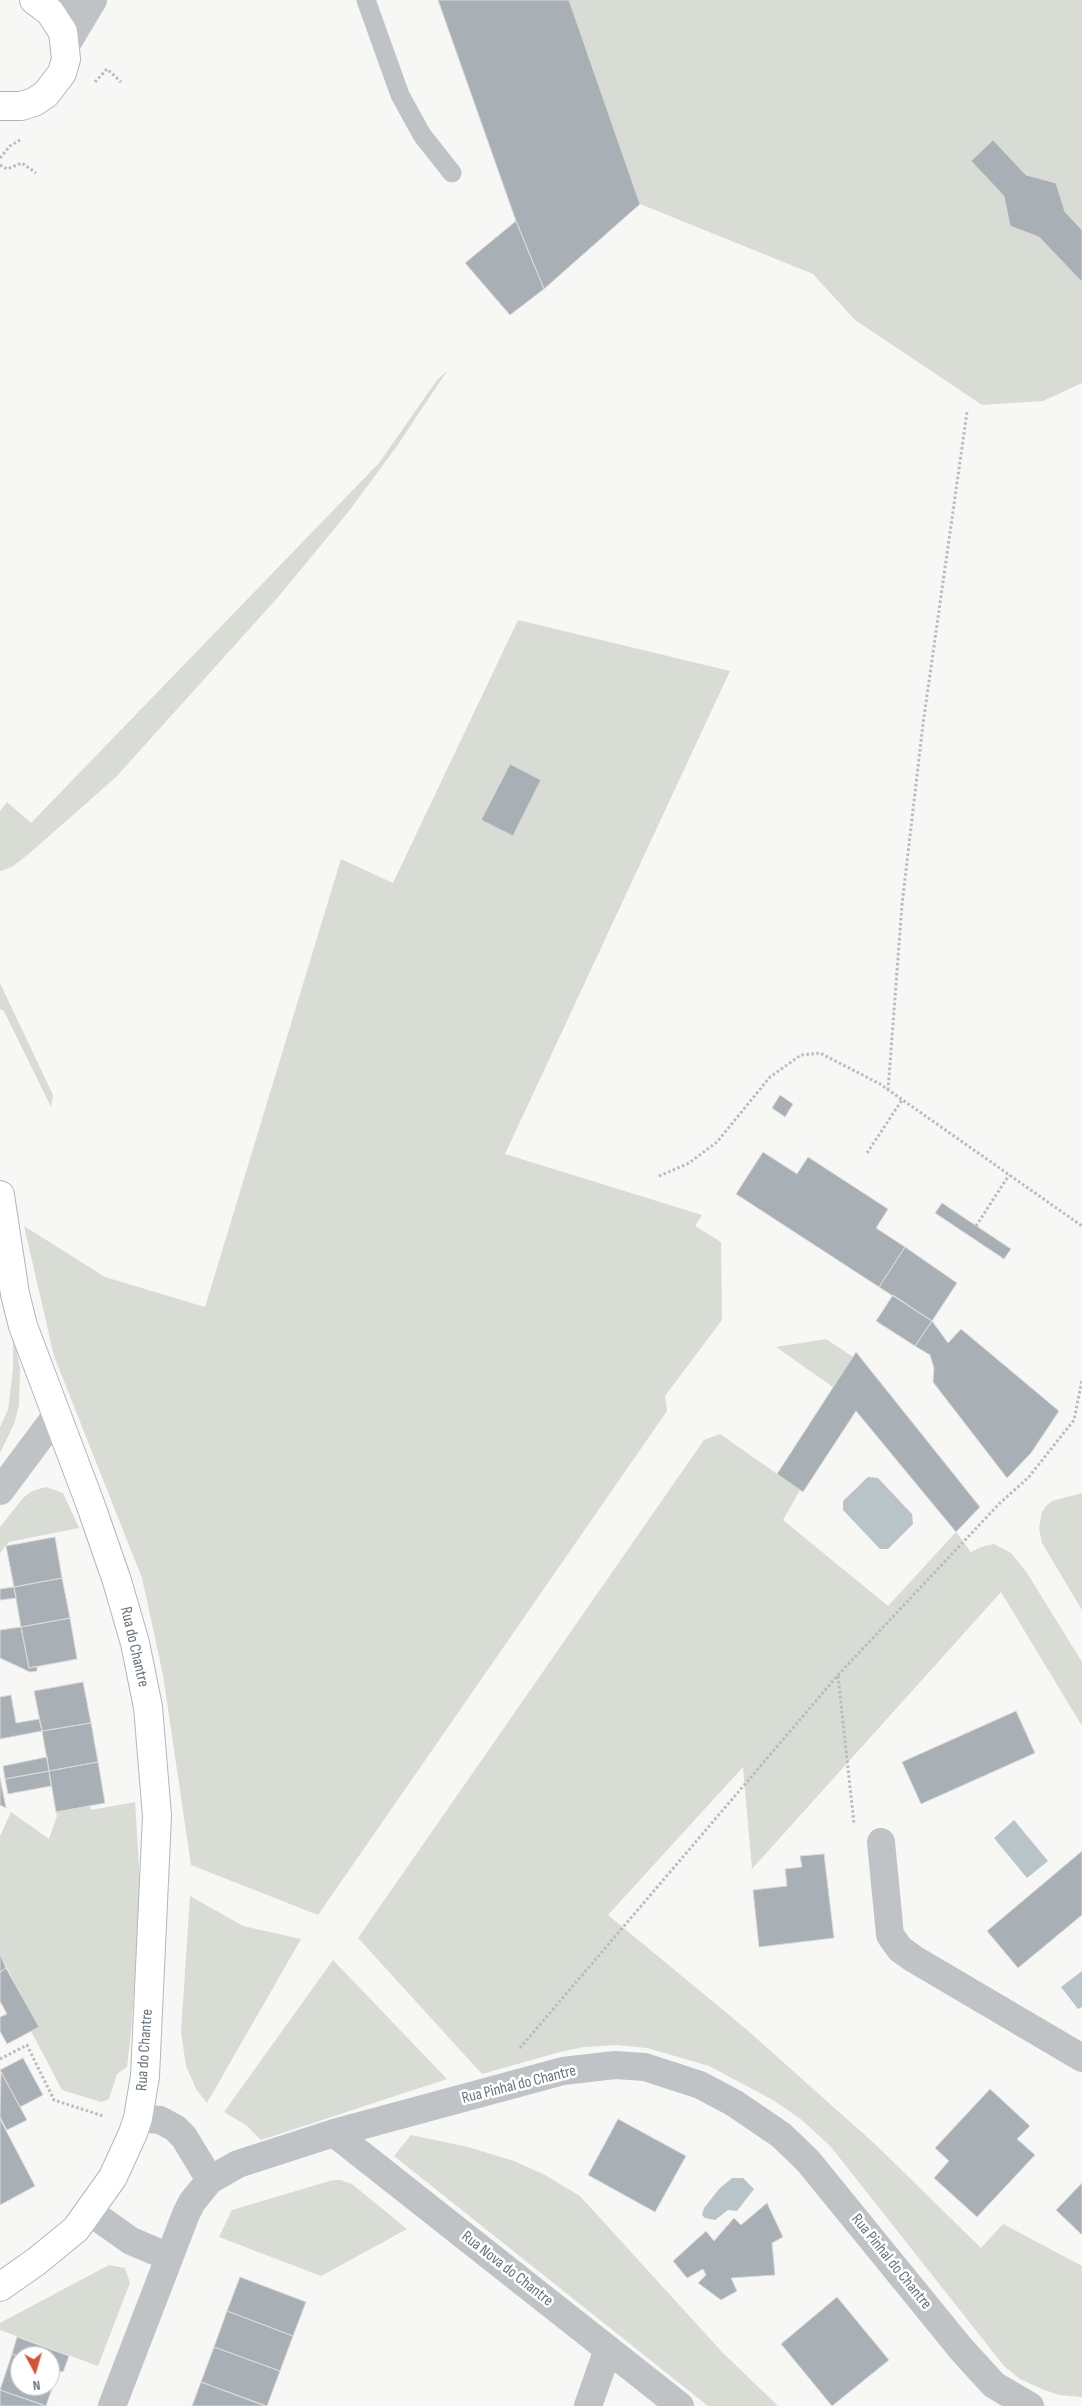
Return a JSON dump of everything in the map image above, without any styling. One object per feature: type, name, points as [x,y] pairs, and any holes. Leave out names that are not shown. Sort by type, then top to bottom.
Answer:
[{"type":"street","points":[[37,2],[77,0]]},
{"type":"street","points":[[2,109],[34,102],[50,89],[62,73],[66,45],[92,0]]},
{"type":"street","points":[[37,2],[58,21],[66,45]]},
{"type":"street","name":"Rua do Chantre","points":[[0,1195],[15,1294],[24,1326],[118,1581],[139,1660],[148,1707],[156,1809],[156,1874],[145,2076],[138,2118],[122,2162],[90,2212],[67,2237],[17,2277],[0,2287]]},
{"type":"street","points":[[0,1491],[56,1416]]},
{"type":"street","points":[[881,1842],[890,1935],[903,1952],[1082,2058]]},
{"type":"street","name":"Rua Pinhal do Chantre","points":[[169,2257],[192,2202],[210,2180],[238,2164],[334,2133],[563,2071],[614,2065],[645,2067],[700,2085],[734,2103],[781,2135],[820,2175],[962,2350],[994,2385],[1030,2406]]},
{"type":"street","points":[[138,2118],[160,2120],[175,2128],[184,2137],[210,2180]]},
{"type":"street","name":"Rua Nova do Chantre","points":[[334,2133],[680,2406]]},
{"type":"street","points":[[90,2212],[131,2241],[169,2257],[112,2406]]},
{"type":"street","points":[[588,2406],[608,2349]]},
{"type":"lane","points":[[366,0],[400,95],[422,136],[452,173]]},
{"type":"path","points":[[97,79],[107,69],[121,82]]},
{"type":"path","points":[[0,158],[10,146],[27,138]]},
{"type":"path","points":[[0,166],[7,169],[22,162],[36,173]]},
{"type":"path","points":[[888,1090],[902,905],[923,724],[967,412]]},
{"type":"path","points":[[659,1176],[689,1163],[717,1142],[770,1077],[801,1055],[820,1053],[888,1090],[1082,1226]]},
{"type":"path","points":[[867,1153],[902,1100]]},
{"type":"path","points":[[976,1226],[1009,1175]]},
{"type":"path","points":[[519,2049],[838,1676],[1000,1503],[1028,1478],[1074,1420],[1082,1380]]},
{"type":"path","points":[[838,1676],[855,1833],[881,1842]]},
{"type":"path","points":[[0,2059],[27,2045],[54,2100],[103,2116]]},
{"type":"shaded area","points":[[569,0],[1082,0],[1082,383],[1043,401],[982,405],[855,320],[813,274],[640,204]]},
{"type":"shaded area","points":[[447,371],[397,446],[349,511],[279,596],[116,777],[31,852],[12,867],[0,871],[0,811],[7,802],[31,823],[379,463],[437,380]]},
{"type":"shaded area","points":[[518,620],[730,671],[505,1154],[702,1215],[695,1226],[721,1242],[722,1320],[665,1396],[667,1411],[318,1915],[191,1865],[163,1675],[142,1578],[54,1356],[24,1226],[105,1277],[205,1307],[341,859],[393,883]]},
{"type":"shaded area","points":[[0,983],[53,1095],[51,1107],[4,1011],[0,1009]]},
{"type":"shaded area","points":[[13,1332],[20,1368],[19,1405],[14,1424],[0,1453],[0,1427],[8,1410],[13,1369]]},
{"type":"shaded area","points":[[826,1339],[853,1357],[833,1387],[776,1347]]},
{"type":"shaded area","points":[[720,1434],[800,1490],[783,1520],[888,1606],[956,1532],[971,1552],[994,1544],[1011,1553],[1027,1573],[1082,1662],[1082,1726],[1001,1592],[752,1869],[743,1767],[608,1915],[746,2029],[876,2145],[981,2248],[1003,2224],[1082,2266],[1082,2397],[1059,2395],[1042,2389],[1020,2379],[1004,2366],[831,2147],[802,2120],[773,2100],[709,2066],[647,2048],[616,2045],[584,2047],[560,2052],[482,2074],[358,1938],[704,1440]]},
{"type":"shaded area","points":[[868,1477],[878,1478],[912,1514],[913,1524],[888,1549],[880,1549],[843,1510],[843,1501]]},
{"type":"shaded area","points":[[46,1487],[63,1493],[79,1528],[9,1542],[0,1553],[0,1527],[23,1498],[32,1491]]},
{"type":"shaded area","points":[[1082,1493],[1082,1610],[1042,1543],[1039,1528],[1042,1512],[1052,1501]]},
{"type":"shaded area","points":[[135,1802],[139,1867],[139,1924],[131,2033],[127,2067],[117,2074],[109,2099],[101,2102],[62,2090],[31,2031],[38,2027],[0,1954],[0,1836],[11,1812],[49,1839],[57,1816],[56,1812],[90,1806],[91,1810]]},
{"type":"shaded area","points":[[1014,1820],[1048,1861],[1027,1878],[994,1838]]},
{"type":"shaded area","points":[[190,1896],[243,1926],[301,1939],[207,2103],[196,2089],[186,2066],[181,2032]]},
{"type":"shaded area","points":[[333,1960],[447,2079],[261,2140],[246,2125],[224,2112]]},
{"type":"shaded area","points":[[1082,1971],[1082,2007],[1078,2009],[1061,1987]]},
{"type":"shaded area","points":[[411,2135],[468,2147],[514,2161],[545,2175],[580,2196],[722,2352],[778,2406],[708,2406],[394,2156]]},
{"type":"shaded area","points":[[732,2178],[743,2178],[754,2189],[737,2211],[728,2210],[715,2220],[705,2218],[702,2215],[704,2208],[719,2189]]},
{"type":"shaded area","points":[[333,2180],[352,2184],[407,2229],[321,2276],[219,2237],[232,2210]]},
{"type":"shaded area","points":[[109,2265],[125,2268],[130,2283],[98,2366],[60,2352],[60,2346],[44,2346],[0,2330],[0,2323]]},
{"type":"building","points":[[438,0],[569,0],[640,204],[544,289],[516,221]]},
{"type":"building","points":[[993,140],[1026,175],[1056,183],[1065,212],[1082,230],[1082,282],[1039,237],[1010,226],[1004,196],[971,161]]},
{"type":"building","points":[[516,221],[544,289],[510,315],[465,263]]},
{"type":"building","points":[[510,764],[541,780],[513,836],[481,820]]},
{"type":"building","points":[[780,1095],[793,1104],[785,1117],[772,1108]]},
{"type":"building","points":[[763,1152],[797,1174],[808,1157],[888,1209],[876,1228],[905,1247],[879,1287],[736,1194]]},
{"type":"building","points":[[942,1203],[1011,1249],[1004,1259],[935,1213]]},
{"type":"building","points":[[905,1247],[957,1283],[932,1321],[879,1287]]},
{"type":"building","points":[[893,1295],[932,1321],[915,1346],[876,1321]]},
{"type":"building","points":[[932,1321],[948,1343],[961,1329],[1059,1411],[1031,1453],[1007,1478],[933,1382],[934,1368],[930,1355],[915,1346]]},
{"type":"building","points":[[856,1352],[980,1507],[956,1532],[856,1411],[803,1492],[777,1474]]},
{"type":"building","points":[[55,1537],[62,1578],[14,1587],[6,1546]]},
{"type":"building","points":[[62,1578],[70,1618],[21,1627],[14,1587]]},
{"type":"building","points":[[14,1587],[16,1598],[0,1600],[0,1589]]},
{"type":"building","points":[[70,1618],[77,1659],[29,1668],[21,1627]]},
{"type":"building","points":[[21,1627],[29,1668],[37,1666],[37,1671],[30,1672],[0,1658],[0,1630]]},
{"type":"building","points":[[83,1682],[91,1723],[42,1731],[34,1691]]},
{"type":"building","points":[[11,1695],[16,1723],[39,1719],[42,1731],[0,1739],[0,1697]]},
{"type":"building","points":[[1016,1711],[1035,1753],[921,1804],[902,1762]]},
{"type":"building","points":[[91,1723],[98,1762],[49,1771],[42,1731]]},
{"type":"building","points":[[47,1757],[49,1771],[5,1779],[3,1766]]},
{"type":"building","points":[[98,1762],[105,1803],[56,1812],[49,1771]]},
{"type":"building","points":[[49,1771],[51,1786],[8,1794],[5,1779]]},
{"type":"building","points":[[0,1778],[6,1808],[0,1805]]},
{"type":"building","points":[[1082,1851],[1082,1915],[1018,1968],[987,1931]]},
{"type":"building","points":[[824,1854],[834,1938],[759,1947],[753,1890],[787,1886],[785,1869],[802,1867],[800,1856]]},
{"type":"building","points":[[0,1954],[6,1968],[0,1972]]},
{"type":"building","points":[[6,1968],[39,2027],[7,2044],[0,2031],[0,2017],[7,2014],[0,2001],[0,1972]]},
{"type":"building","points":[[23,2058],[43,2095],[20,2107],[0,2070]]},
{"type":"building","points":[[1,2072],[27,2120],[7,2130],[0,2117]]},
{"type":"building","points":[[990,2089],[1030,2126],[1017,2139],[1035,2155],[977,2217],[934,2178],[949,2161],[935,2148]]},
{"type":"building","points":[[0,2119],[35,2186],[0,2205]]},
{"type":"building","points":[[618,2119],[686,2156],[655,2212],[588,2175]]},
{"type":"building","points":[[1082,2183],[1082,2235],[1056,2210]]},
{"type":"building","points":[[767,2203],[783,2237],[772,2243],[775,2275],[731,2278],[737,2291],[721,2300],[698,2283],[706,2275],[703,2269],[687,2278],[673,2261],[706,2231],[714,2241],[734,2218],[741,2225]]},
{"type":"building","points":[[240,2277],[306,2302],[293,2336],[227,2311]]},
{"type":"building","points":[[837,2297],[889,2360],[832,2406],[781,2344]]},
{"type":"building","points":[[227,2311],[293,2336],[280,2371],[214,2347]]},
{"type":"building","points":[[17,2337],[42,2346],[14,2346]]},
{"type":"building","points":[[214,2347],[280,2371],[267,2406],[201,2382]]},
{"type":"building","points":[[60,2353],[69,2356],[63,2372],[60,2371]]},
{"type":"building","points":[[10,2360],[10,2393],[0,2390]]},
{"type":"building","points":[[201,2382],[265,2406],[192,2406]]},
{"type":"building","points":[[0,2390],[10,2393],[10,2396],[17,2396],[46,2406],[0,2406]]},
{"type":"building","points":[[17,2396],[49,2396],[46,2406]]}]
